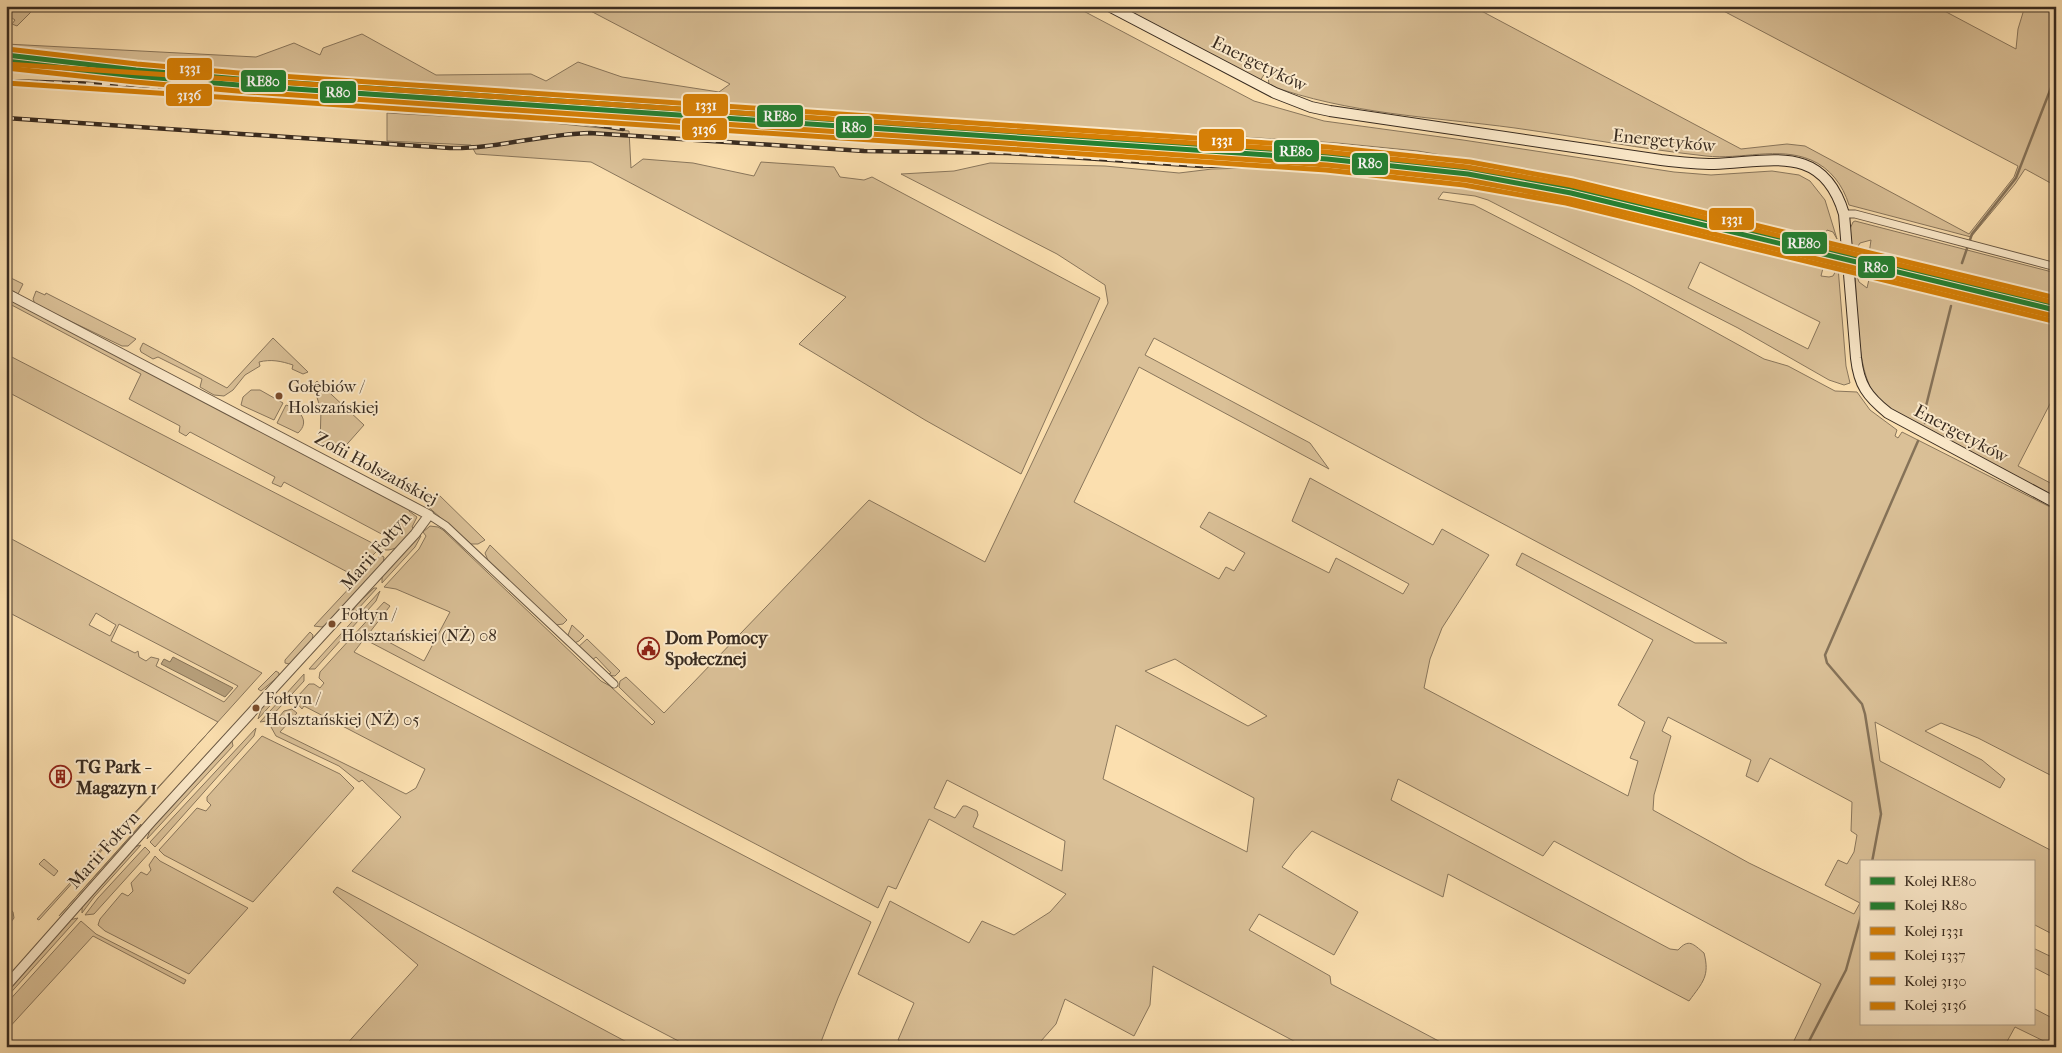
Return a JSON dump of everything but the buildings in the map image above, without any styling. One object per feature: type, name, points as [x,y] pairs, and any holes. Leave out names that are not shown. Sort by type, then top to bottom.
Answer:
[{"type":"main road","name":"Energetyków","points":[[1109,6],[1275,93],[1330,111],[1688,163],[1714,164],[1773,160],[1800,163],[1823,176],[1838,195],[1844,214],[1856,358],[1859,377],[1866,391],[1876,403],[1895,418],[2056,503]]},
{"type":"street","points":[[1844,214],[1855,214],[2056,267]]},
{"type":"street","name":"Zofii Holszańskiej","points":[[6,293],[429,515],[446,526],[614,684]]},
{"type":"street","name":"Marii Fołtyn","points":[[6,986],[152,821],[415,534],[429,515]]},
{"type":"shaded area","points":[[11,6],[37,6],[17,26],[12,24],[15,20],[6,14]]},
{"type":"shaded area","points":[[581,6],[1074,6],[1254,101],[1324,121],[1674,172],[1711,175],[1772,171],[1799,175],[1810,181],[1825,200],[1837,239],[1833,232],[1827,230],[1823,243],[1538,172],[1418,151],[1337,143],[260,75],[6,50],[6,44],[256,57],[294,43],[320,55],[323,48],[362,34],[436,75],[531,74],[546,81],[578,62],[622,77],[719,92],[730,84]]},
{"type":"shaded area","points":[[1117,6],[1399,6],[1404,9],[1406,6],[1472,6],[1741,149],[1787,144],[1805,146],[1969,234],[2014,177],[2018,166],[1714,6],[1935,6],[2016,49],[2018,29],[2025,6],[2056,6],[2056,186],[2025,169],[1971,237],[1849,205],[1839,184],[1830,172],[1818,163],[1798,156],[1773,154],[1706,156],[1515,128],[1390,113],[1299,95],[1269,85],[1268,76],[1265,73],[1260,81]]},
{"type":"shaded area","points":[[387,113],[533,121],[629,131],[631,168],[643,159],[693,163],[754,176],[761,162],[834,167],[840,177],[864,180],[872,177],[1100,298],[1021,474],[925,420],[799,344],[846,297],[591,162],[476,154],[471,145],[387,141]]},
{"type":"shaded area","points":[[990,163],[1105,166],[1179,173],[1212,169],[1283,167],[1472,186],[1598,211],[1824,264],[1821,276],[1833,276],[1838,267],[1846,366],[1850,383],[1844,385],[1829,380],[1738,328],[1488,200],[1475,196],[1443,192],[1438,199],[1474,205],[1630,285],[1764,359],[1788,366],[1835,391],[1857,392],[1870,410],[1897,430],[1895,436],[1898,438],[1902,432],[2056,510],[2056,778],[1978,738],[1941,723],[1925,731],[1982,760],[2005,779],[2000,788],[1875,722],[1880,761],[2056,853],[2056,936],[2034,925],[2034,860],[1860,860],[1860,903],[1860,1026],[2034,1026],[2034,1009],[2056,1020],[2056,1047],[2015,1027],[2004,1047],[1791,1047],[1821,984],[1554,841],[1543,856],[1398,779],[1391,800],[1670,949],[1678,950],[1688,943],[1694,945],[1704,953],[1706,961],[1706,973],[1698,989],[1689,1001],[1448,874],[1443,897],[1312,831],[1282,867],[1358,912],[1334,955],[1259,914],[1249,930],[1330,976],[1331,984],[1450,1047],[1305,1047],[1153,966],[1150,1005],[1134,1036],[1065,999],[1056,1024],[1041,1041],[1050,1047],[910,1047],[898,1040],[914,1003],[858,974],[890,901],[969,943],[982,921],[1014,935],[1050,912],[1066,894],[929,819],[896,889],[888,886],[878,908],[364,639],[354,652],[871,922],[819,1047],[690,1047],[352,871],[401,817],[362,780],[359,782],[339,766],[276,736],[271,727],[284,711],[292,709],[297,713],[280,732],[406,794],[416,788],[425,769],[304,706],[302,709],[296,702],[297,697],[309,684],[314,684],[320,688],[324,683],[319,678],[320,672],[384,602],[390,606],[370,632],[424,661],[450,612],[396,589],[384,587],[419,549],[426,536],[423,532],[430,526],[443,530],[601,681],[610,686],[652,725],[655,722],[619,687],[620,681],[626,677],[664,713],[869,500],[985,562],[1108,303],[1105,285],[1057,254],[901,174],[954,171]],"holes":[[[1700,262],[1820,322],[1808,349],[1688,288]],[[1154,338],[1727,643],[1695,643],[1522,553],[1516,565],[1653,640],[1618,705],[1645,722],[1630,758],[1638,761],[1628,796],[1424,688],[1430,659],[1442,628],[1489,555],[1442,529],[1433,545],[1310,478],[1292,521],[1409,584],[1403,594],[1336,558],[1329,573],[1209,512],[1200,527],[1245,553],[1234,571],[1226,567],[1219,579],[1074,502],[1139,367],[1329,469],[1310,443],[1145,355]],[[1175,659],[1267,716],[1248,726],[1145,671]],[[1668,717],[1751,760],[1746,776],[1758,782],[1770,758],[1852,802],[1851,831],[1857,835],[1854,852],[1847,864],[1838,860],[1825,885],[1860,903],[1854,914],[1749,863],[1653,810],[1654,795],[1671,736],[1662,731]],[[1116,725],[1254,798],[1247,852],[1103,779]],[[947,780],[1065,841],[1062,871],[973,827],[978,815],[977,811],[963,806],[955,818],[934,808]]]},
{"type":"shaded area","points":[[1855,221],[2056,273],[2056,297],[1869,254],[1871,240],[1860,243],[1855,251],[1852,250],[1850,229]]},
{"type":"shaded area","points":[[1855,271],[1859,282],[1867,288],[1870,275],[2056,320],[2056,404],[2051,402],[2018,466],[2056,486],[2056,498],[1892,411],[1877,397],[1869,384],[1861,353]]},
{"type":"shaded area","points":[[11,278],[23,284],[18,294],[6,287],[6,279],[10,280]]},
{"type":"shaded area","points":[[36,291],[45,295],[46,293],[136,339],[128,346],[122,346],[35,304],[33,299]]},
{"type":"shaded area","points":[[6,298],[410,509],[409,511],[417,517],[412,527],[414,529],[396,548],[378,550],[353,575],[6,391],[6,354],[380,547],[389,538],[284,482],[281,487],[272,483],[275,477],[190,432],[186,436],[179,432],[180,426],[129,399],[141,374],[6,302]]},
{"type":"shaded area","points":[[273,338],[308,372],[303,374],[292,369],[293,365],[280,362],[259,362],[260,366],[245,375],[233,390],[224,396],[214,395],[200,387],[202,379],[158,357],[153,359],[141,352],[140,349],[143,343],[227,388]]},
{"type":"shaded area","points":[[317,381],[364,425],[341,451],[320,444],[321,410],[313,385]]},
{"type":"shaded area","points":[[251,390],[260,390],[283,403],[274,420],[241,405],[243,397]]},
{"type":"shaded area","points":[[286,405],[295,409],[302,416],[302,429],[298,433],[277,423]]},
{"type":"shaded area","points":[[437,493],[485,540],[478,544],[471,544],[426,505]]},
{"type":"shaded area","points":[[420,535],[415,547],[382,583],[382,575]]},
{"type":"shaded area","points":[[6,536],[262,673],[218,722],[6,611]],"holes":[[[96,613],[116,625],[110,636],[89,625]],[[119,624],[238,686],[224,702],[156,666],[159,659],[151,657],[146,661],[139,657],[138,651],[135,653],[111,641]]]},
{"type":"shaded area","points":[[490,545],[567,620],[563,624],[556,625],[489,563],[485,553]]},
{"type":"shaded area","points":[[380,555],[384,557],[383,564],[326,625],[322,627],[314,626]]},
{"type":"shaded area","points":[[374,588],[377,588],[348,620],[356,605]]},
{"type":"shaded area","points":[[380,591],[376,601],[315,669],[309,669]]},
{"type":"shaded area","points":[[572,625],[584,636],[572,644],[568,635]]},
{"type":"shaded area","points":[[310,632],[313,635],[312,640],[292,663],[285,663],[285,660]]},
{"type":"shaded area","points":[[587,639],[620,671],[615,676],[607,675],[611,673],[596,657],[591,661],[577,648]]},
{"type":"shaded area","points":[[173,657],[233,688],[225,697],[161,664],[164,659],[170,662]]},
{"type":"shaded area","points":[[276,671],[279,673],[279,676],[261,691],[258,689]]},
{"type":"shaded area","points":[[304,674],[304,681],[292,694],[286,694]]},
{"type":"shaded area","points":[[274,696],[278,697],[258,719],[262,707]]},
{"type":"shaded area","points":[[281,699],[282,705],[267,721],[260,722]]},
{"type":"shaded area","points":[[256,728],[254,736],[155,847],[150,842]]},
{"type":"shaded area","points":[[262,736],[340,774],[354,788],[253,902],[164,855],[159,850],[197,808],[206,811],[211,805],[207,801],[207,797]]},
{"type":"shaded area","points":[[204,737],[39,920],[37,919]]},
{"type":"shaded area","points":[[232,741],[233,746],[147,839],[150,830]]},
{"type":"shaded area","points":[[141,824],[141,825],[59,916]]},
{"type":"shaded area","points":[[141,845],[82,913],[82,907],[86,902],[134,847]]},
{"type":"shaded area","points":[[145,847],[150,852],[94,914],[85,915],[98,898]]},
{"type":"shaded area","points":[[155,856],[160,861],[248,908],[189,974],[105,931],[98,925],[100,919],[122,893],[128,896],[133,891],[131,883],[141,872],[147,875],[151,870],[149,865]]},
{"type":"shaded area","points":[[44,859],[58,871],[54,876],[39,864]]},
{"type":"shaded area","points":[[337,887],[636,1047],[344,1047],[418,965],[333,892]]},
{"type":"shaded area","points":[[8,906],[13,912],[14,918],[6,929],[6,908]]},
{"type":"shaded area","points":[[78,918],[6,998],[6,992],[69,920]]},
{"type":"shaded area","points":[[81,921],[96,934],[186,980],[184,984],[93,936],[6,1031],[6,1004]]},
{"type":"shaded area","points":[[2034,948],[2056,959],[2056,979],[2034,968]]},
{"type":"waterway","points":[[1962,263],[1972,234],[2016,178],[2056,75]]},
{"type":"waterway","points":[[1925,423],[1924,414],[1951,306]]},
{"type":"waterway","points":[[1872,860],[1881,814],[1865,714],[1862,704],[1827,663],[1825,655],[1918,441]]},
{"type":"waterway","points":[[1806,1047],[1846,970],[1860,920]]},
{"type":"railway","points":[[6,81],[133,85],[208,93],[465,108],[554,118],[623,129]]},
{"type":"railway","points":[[6,118],[450,148],[468,148],[590,133],[864,151],[1008,153],[1202,166],[1288,164],[1429,176],[1499,186],[1603,206],[2056,316]]},
{"type":"rail line","name":"1331","points":[[7,49],[137,64],[250,74],[1328,147],[1470,162],[1573,181],[2056,298]]},
{"type":"rail line","name":"RE80","points":[[6,55],[136,70],[250,80],[1328,153],[1469,168],[1572,187],[2056,304]]},
{"type":"rail line","name":"R80","points":[[6,61],[135,76],[250,86],[1327,159],[1468,174],[1571,193],[2055,310]]},
{"type":"rail line","name":"3130","points":[[6,64],[1327,152],[1467,167],[1570,185],[2056,303]]},
{"type":"rail line","name":"1337","points":[[6,68],[249,92],[1327,165],[1467,180],[1569,199],[2053,316]]},
{"type":"rail line","name":"3136","points":[[6,83],[1326,170],[1464,185],[1566,203],[2053,321]]},
{"type":"place","name":"Gołębiów / Holszańskiej","points":[[279,396]]},
{"type":"place","name":"Fołtyn / Holsztańskiej (NŻ) 08","points":[[332,624]]},
{"type":"place","name":"Dom Pomocy Społecznej","points":[[649,648]]},
{"type":"place","name":"Fołtyn / Holsztańskiej (NŻ) 05","points":[[256,708]]},
{"type":"place","name":"TG Park - Magazyn 1","points":[[60,777]]}]
